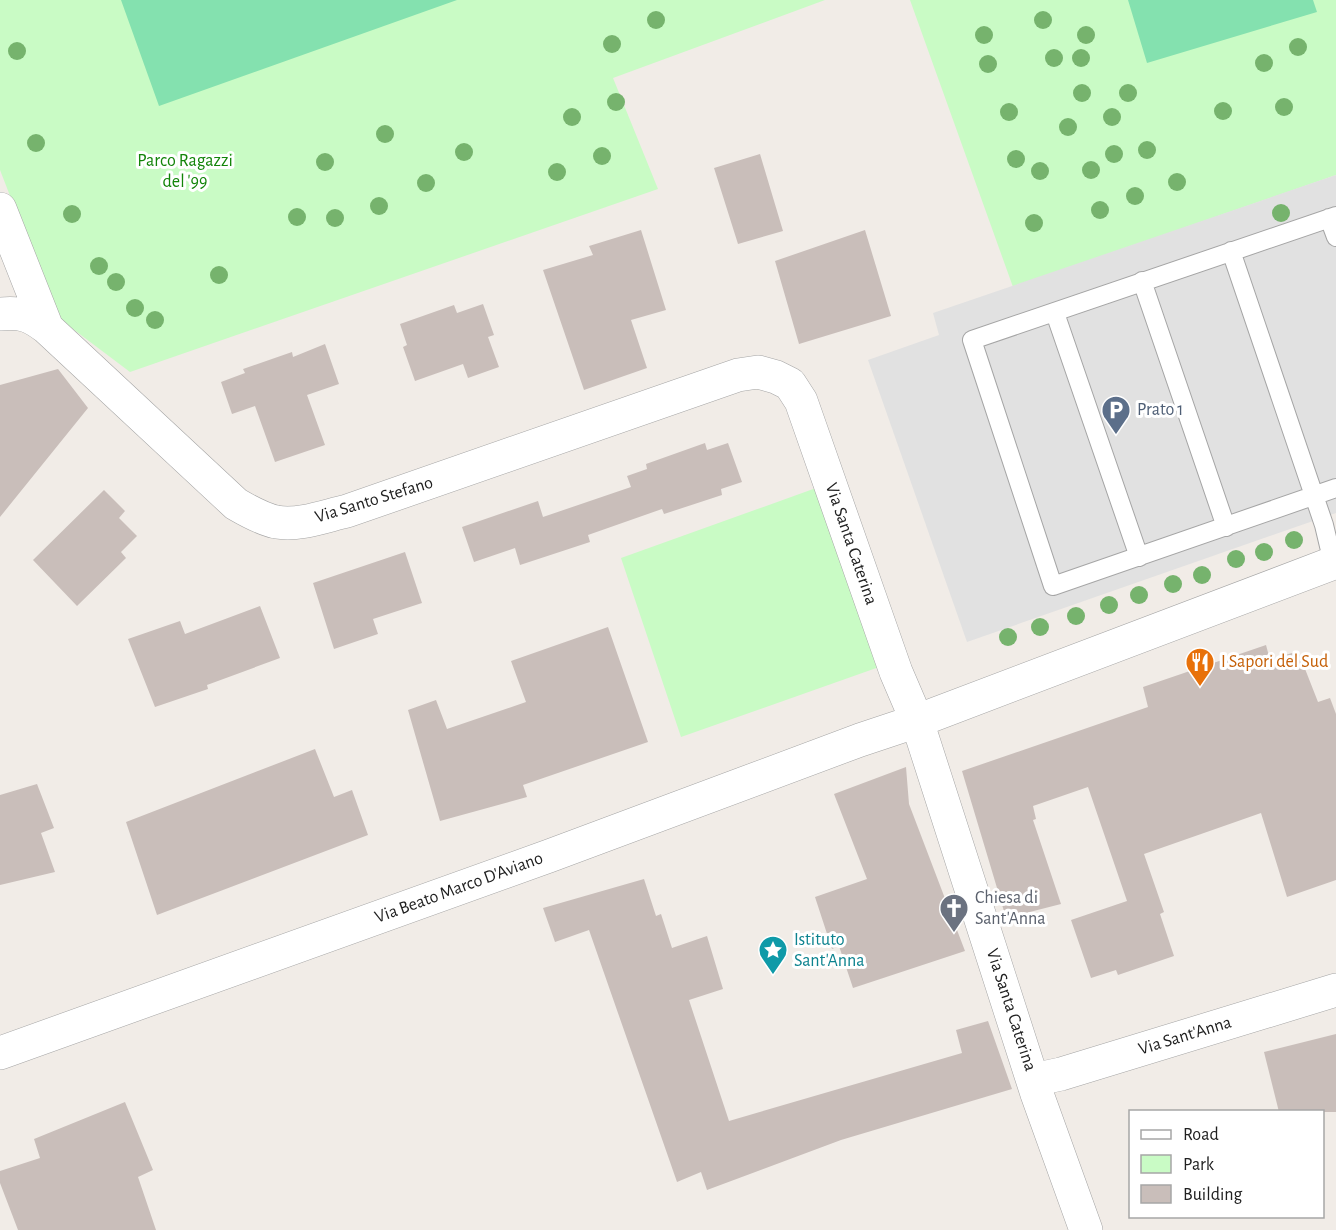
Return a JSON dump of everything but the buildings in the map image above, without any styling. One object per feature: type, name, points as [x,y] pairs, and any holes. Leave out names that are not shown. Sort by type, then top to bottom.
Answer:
[{"type":"street","name":"Via Santo Stefano","points":[[0,209],[47,328],[236,504],[276,522],[298,523],[348,511],[738,375],[758,372],[776,377]]},
{"type":"street","points":[[0,314],[14,312],[32,316],[47,328]]},
{"type":"street","name":"Via Santa Caterina","points":[[776,377],[790,384],[801,401],[896,672],[916,721],[1033,1080],[1086,1230]]},
{"type":"street","points":[[916,721],[1334,563]]},
{"type":"street","name":"Via Beato Marco D'Aviano","points":[[0,1053],[538,860],[916,721]]},
{"type":"street","name":"Via Sant'Anna","points":[[1033,1080],[1061,1074],[1336,990]]},
{"type":"lane","points":[[1336,237],[1333,217],[972,340],[1053,586],[1336,488]]},
{"type":"lane","points":[[1231,250],[1324,525],[1334,563]]},
{"type":"lane","points":[[1142,281],[1226,527]]},
{"type":"lane","points":[[1055,313],[1139,557]]},
{"type":"green space","name":"Parco Ragazzi del '99","points":[[0,0],[825,0],[613,78],[658,189],[130,372],[57,317],[0,170]]},
{"type":"green space","points":[[121,0],[457,0],[159,106]]},
{"type":"green space","points":[[910,0],[1336,0],[1336,175],[1013,287]]},
{"type":"green space","points":[[1128,0],[1313,0],[1317,12],[1147,63]]},
{"type":"green space","points":[[816,488],[882,666],[681,737],[621,558]]},
{"type":"shaded area","name":"Prato 1","points":[[1336,175],[1336,513],[967,642],[868,360],[939,335],[933,313]]},
{"type":"place","name":"Prato 1","points":[[1116,436]]},
{"type":"place","name":"I Sapori del Sud","points":[[1200,688]]},
{"type":"place","name":"Chiesa di Sant'Anna","points":[[954,934]]},
{"type":"place","name":"Istituto Sant'Anna","points":[[773,976]]}]
